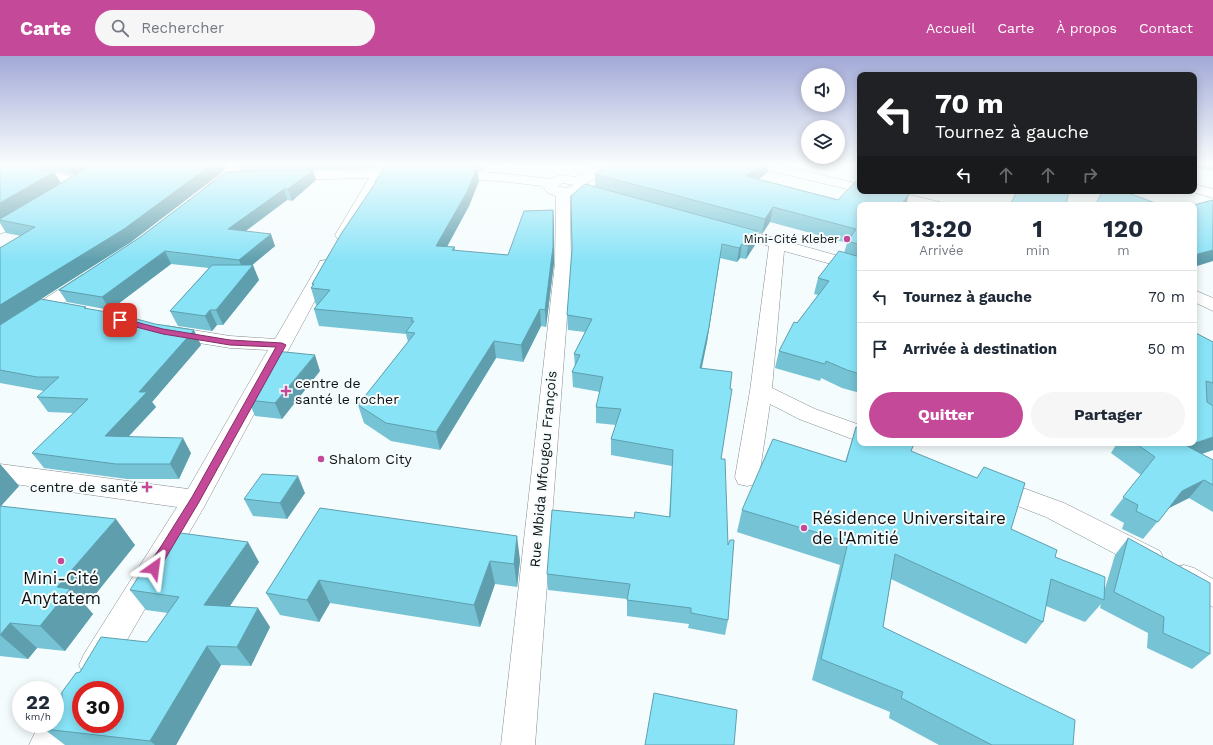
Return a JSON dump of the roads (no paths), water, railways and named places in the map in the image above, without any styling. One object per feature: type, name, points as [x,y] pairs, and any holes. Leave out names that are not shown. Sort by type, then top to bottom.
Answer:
[{"type":"street","points":[[198,200],[202,197]]},
{"type":"street","points":[[46,745],[195,500],[282,345],[375,197]]},
{"type":"street","name":"Rue Mbida Mfougou François","points":[[518,745],[563,263],[572,197]]},
{"type":"street","points":[[900,197],[922,202]]},
{"type":"street","points":[[0,230],[39,206]]},
{"type":"street","points":[[715,226],[857,266]]},
{"type":"street","points":[[747,477],[761,391],[777,244]]},
{"type":"street","points":[[0,336],[101,270]]},
{"type":"street","points":[[1197,297],[1213,305]]},
{"type":"street","points":[[48,306],[69,310]]},
{"type":"street","points":[[148,328],[230,342],[282,345]]},
{"type":"street","points":[[761,391],[807,414],[857,433]]},
{"type":"street","points":[[0,473],[195,500]]},
{"type":"street","points":[[975,479],[1055,510],[1116,540],[1213,594]]},
{"type":"place","name":"Mini-Cité Kleber","points":[[847,239]]},
{"type":"place","name":"centre de santé le rocher","points":[[286,391]]},
{"type":"place","name":"Shalom City","points":[[321,459]]},
{"type":"place","name":"centre de santé","points":[[147,487]]},
{"type":"place","name":"Résidence Universitaire de l'Amitié","points":[[804,528]]},
{"type":"place","name":"Mini-Cité Anytatem","points":[[61,561]]}]
